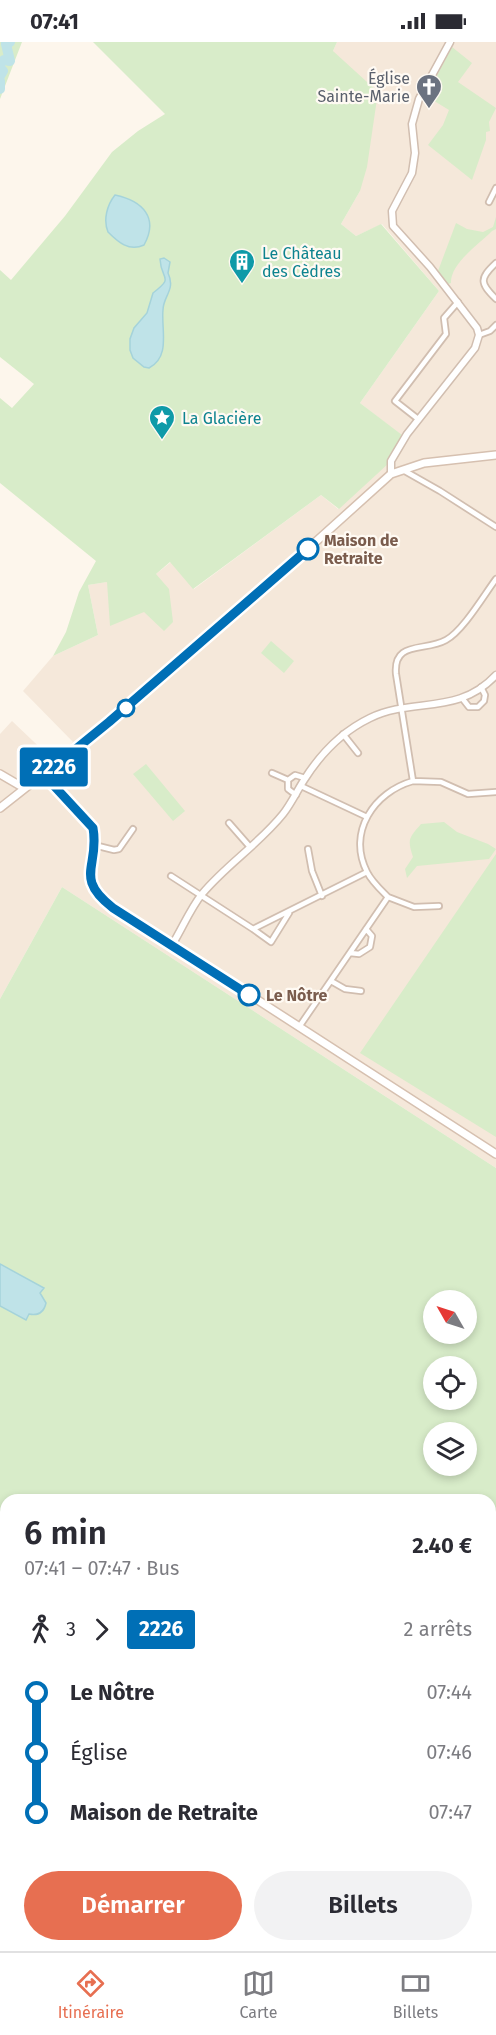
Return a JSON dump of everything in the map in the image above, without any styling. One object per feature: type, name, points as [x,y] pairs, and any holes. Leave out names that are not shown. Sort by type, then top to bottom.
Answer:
[{"type":"main road","points":[[0,808],[109,722],[391,474],[424,463],[496,454]]},
{"type":"main road","points":[[0,774],[24,788]]},
{"type":"main road","points":[[44,775],[93,828],[94,845],[90,871],[92,886],[96,893],[113,908],[496,1154]]},
{"type":"street","points":[[391,474],[392,462],[418,419],[475,348],[479,335],[477,328],[458,302],[393,226],[391,217],[412,173],[415,153],[412,124],[419,99],[450,42]]},
{"type":"street","points":[[489,202],[496,188]]},
{"type":"street","points":[[496,263],[483,277],[483,282],[485,288],[496,299]]},
{"type":"street","points":[[418,419],[395,401],[446,334],[444,318],[458,302]]},
{"type":"street","points":[[479,335],[490,331],[496,325]]},
{"type":"street","points":[[490,331],[496,336]]},
{"type":"street","points":[[403,470],[496,527]]},
{"type":"street","points":[[413,781],[395,664],[397,658],[405,651],[438,645],[452,636],[496,579]]},
{"type":"street","points":[[172,945],[201,896],[279,819],[324,752],[343,734],[371,718],[402,709],[446,703],[462,698],[496,675]]},
{"type":"street","points":[[462,698],[469,707],[478,707],[484,701],[481,687]]},
{"type":"street","points":[[343,734],[358,753]]},
{"type":"street","points":[[272,773],[288,780]]},
{"type":"street","points":[[288,780],[295,775],[305,778]]},
{"type":"street","points":[[288,780],[288,789],[296,795]]},
{"type":"street","points":[[439,906],[414,907],[388,897],[377,886],[367,872],[361,846],[367,817],[372,808],[387,793],[413,781],[441,782],[468,794],[496,792]]},
{"type":"street","points":[[301,786],[367,817]]},
{"type":"street","points":[[229,823],[250,847]]},
{"type":"street","points":[[94,845],[119,849],[133,829]]},
{"type":"street","points":[[308,849],[312,871],[322,896]]},
{"type":"street","points":[[253,929],[367,872]]},
{"type":"street","points":[[171,876],[271,942],[289,913]]},
{"type":"street","points":[[299,1027],[388,897]]},
{"type":"street","points":[[350,953],[359,954],[370,947],[372,940],[370,932],[366,929]]},
{"type":"street","points":[[331,981],[345,989],[361,991]]},
{"type":"shaded area","points":[[337,42],[496,42],[496,1168],[62,887],[0,999],[0,734],[12,721],[53,760],[73,742],[23,691],[53,656],[98,635],[88,585],[156,574],[171,562],[194,589],[321,495],[338,509],[402,436],[360,403],[439,291],[382,224],[356,236],[341,224],[360,191],[333,51]]},
{"type":"green space","points":[[0,42],[22,42],[0,99]]},
{"type":"green space","points":[[93,42],[337,42],[333,51],[378,92],[367,167],[360,191],[341,224],[356,236],[381,224],[439,291],[360,403],[402,435],[389,463],[339,509],[321,495],[193,589],[170,562],[156,574],[169,589],[173,622],[164,631],[144,612],[110,626],[107,582],[88,585],[98,635],[53,656],[66,632],[79,592],[96,561],[0,483],[0,398],[12,408],[34,384],[0,357],[0,270],[11,280],[65,216],[112,152],[138,131],[165,114]]},
{"type":"green space","points":[[452,47],[472,63],[458,82],[496,108],[489,122],[490,131],[486,132],[486,140],[472,180],[428,145],[443,125],[449,110],[426,96]]},
{"type":"green space","points":[[496,217],[496,229],[460,262],[452,276],[451,283],[448,284],[438,271],[456,223],[467,229],[483,232],[493,227]]},
{"type":"green space","points":[[271,641],[294,661],[284,673],[261,653]]},
{"type":"green space","points":[[146,764],[185,811],[173,821],[133,774]]},
{"type":"green space","points":[[444,822],[457,832],[496,849],[489,859],[417,866],[407,878],[405,869],[413,857],[410,846],[412,836],[421,824]]},
{"type":"green space","points":[[496,854],[496,1137],[360,1053]]},
{"type":"green space","points":[[62,887],[496,1168],[496,1494],[0,1494],[0,999]]},
{"type":"water","points":[[115,195],[133,202],[146,212],[150,227],[144,245],[129,247],[108,232],[107,213]]},
{"type":"water","points":[[164,258],[170,262],[168,273],[171,284],[164,305],[163,350],[156,363],[149,368],[144,367],[133,358],[130,339],[134,328],[147,313],[153,293],[164,284],[165,278],[160,259]]},
{"type":"water","points":[[0,1264],[44,1288],[40,1293],[46,1303],[42,1311],[38,1314],[29,1314],[26,1320],[0,1306]]},
{"type":"waterway","points":[[0,63],[4,60],[10,61],[6,44],[10,42]]},
{"type":"waterway","points":[[0,68],[3,71],[0,76]]},
{"type":"waterway","points":[[0,81],[0,89]]},
{"type":"bus line","name":"2226","points":[[249,995],[113,908],[96,893],[90,879],[93,828],[44,775],[109,722],[308,549]]},
{"type":"place","name":"Église Sainte-Marie","points":[[429,110]]},
{"type":"place","name":"Le Château des Cèdres","points":[[242,285]]},
{"type":"place","name":"La Glacière","points":[[162,441]]},
{"type":"place","name":"Maison de Retraite","points":[[308,549]]},
{"type":"place","name":"Le Nôtre","points":[[249,995]]}]
